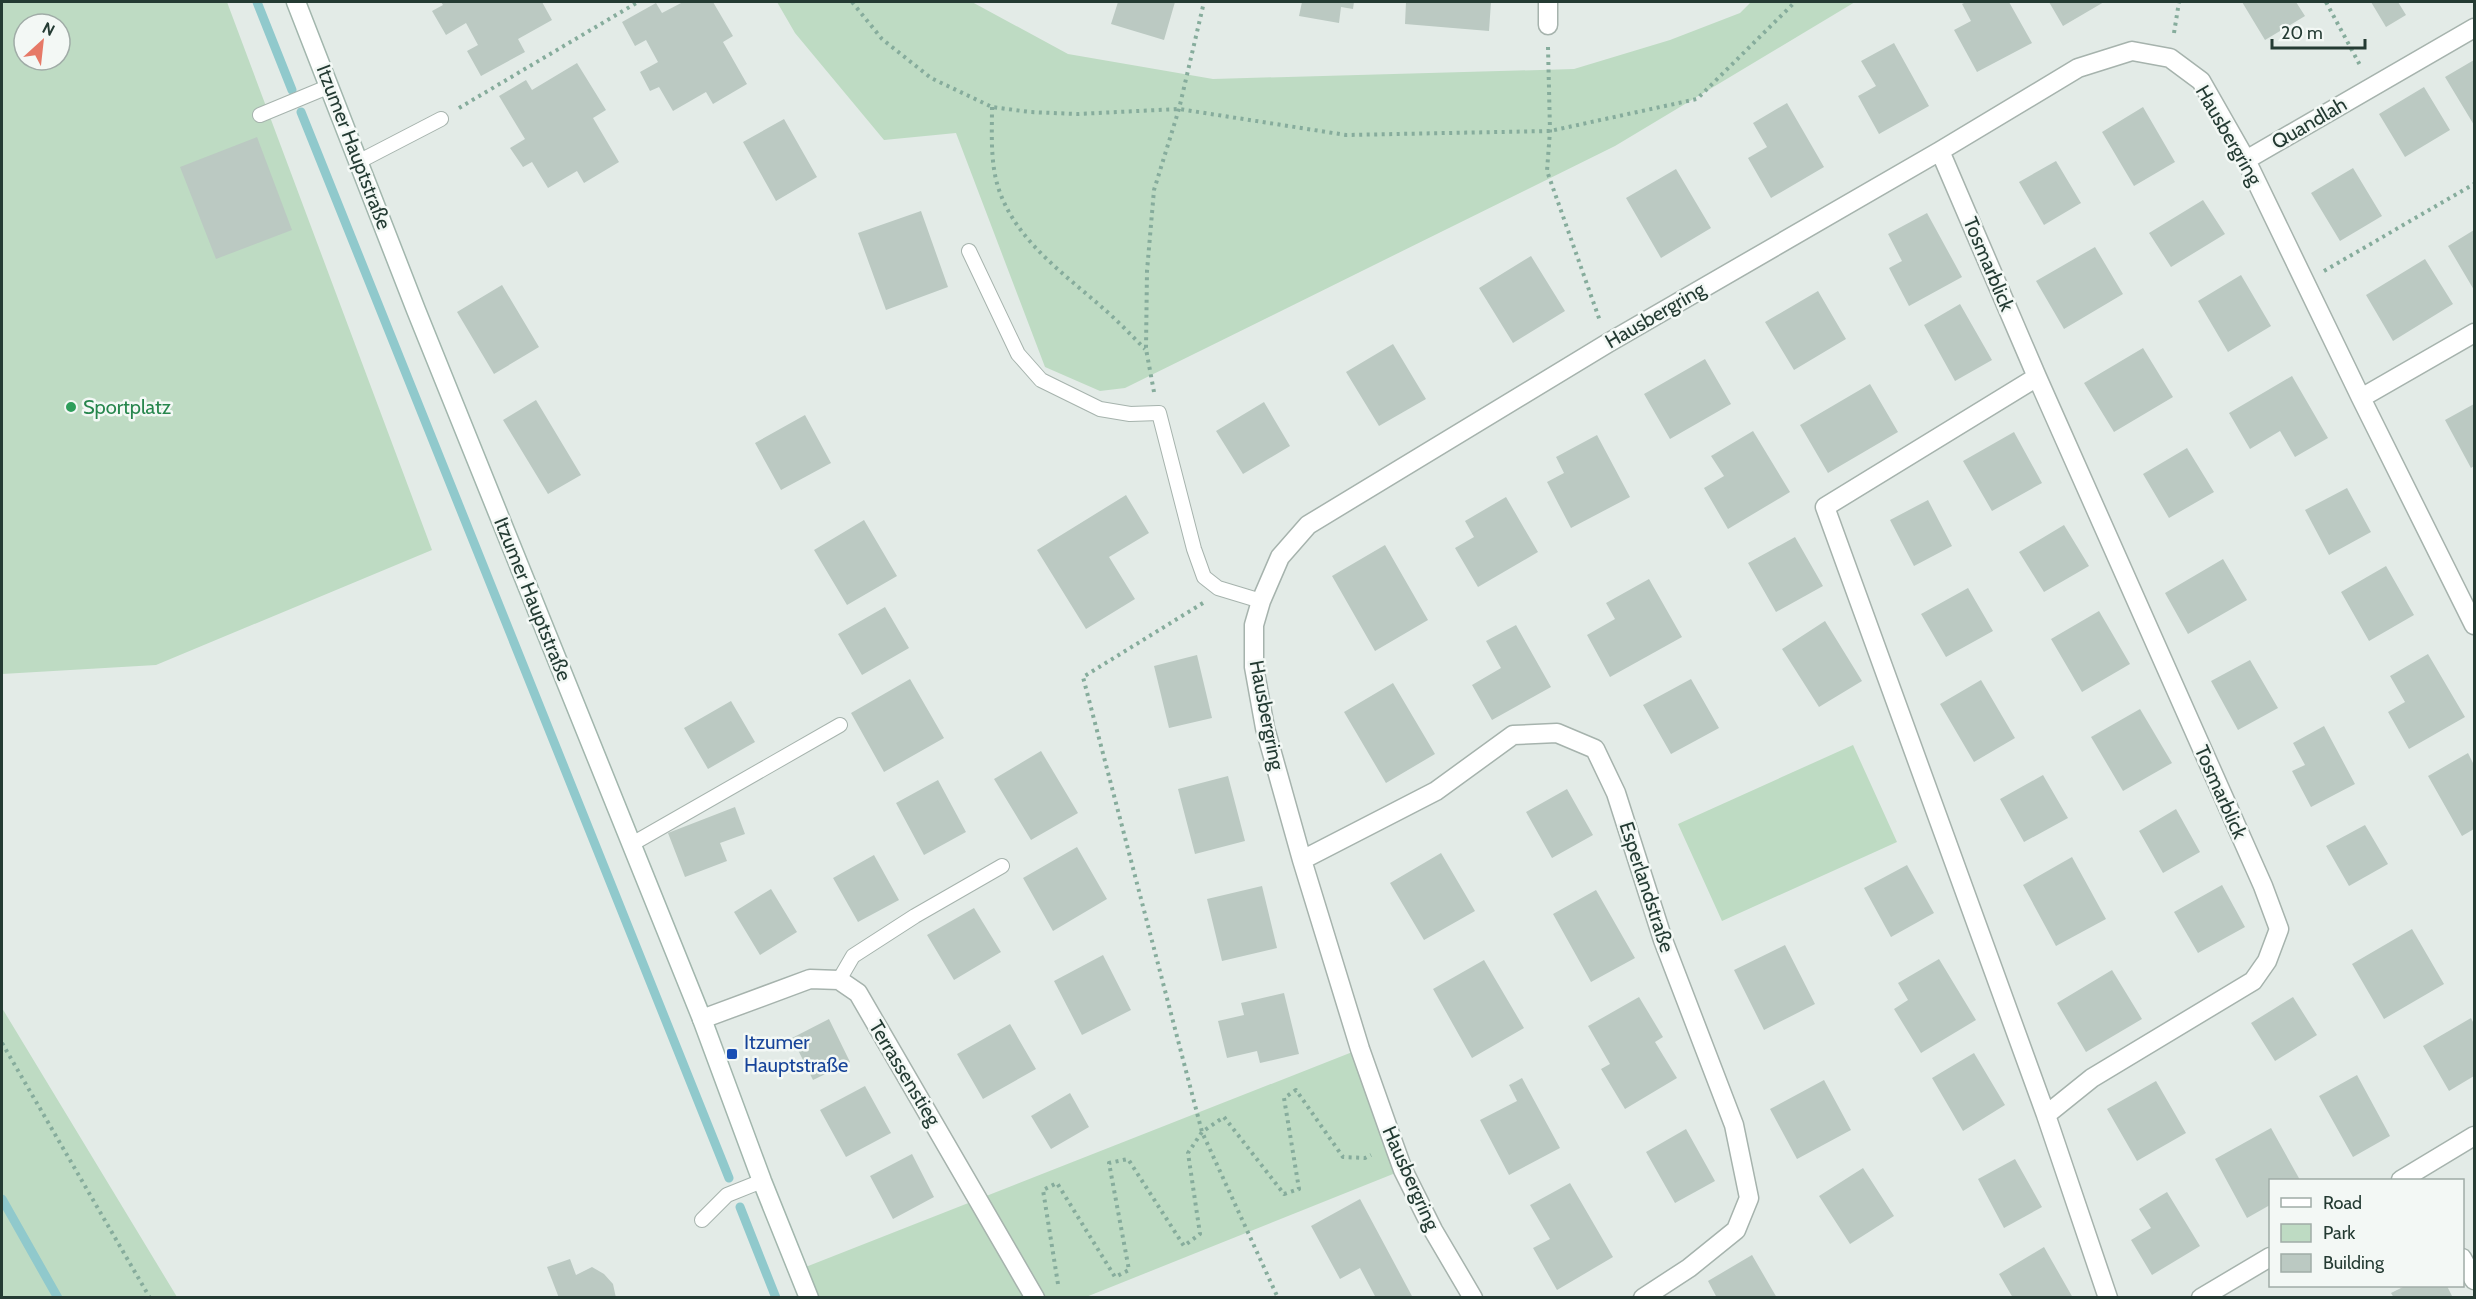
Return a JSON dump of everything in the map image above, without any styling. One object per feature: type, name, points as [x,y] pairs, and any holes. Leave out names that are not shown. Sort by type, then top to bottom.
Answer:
[{"type":"street","name":"Itzumer Hauptstraße","points":[[296,2],[430,343],[702,1019],[762,1181],[809,1298]]},
{"type":"street","points":[[1548,2],[1548,25]]},
{"type":"street","name":"Quandlah","points":[[2246,160],[2475,28]]},
{"type":"street","name":"Hausbergring","points":[[1473,1298],[1433,1230],[1403,1170],[1360,1049],[1302,860],[1265,728],[1254,667],[1254,625],[1261,601],[1280,557],[1308,525],[1608,343],[1940,152],[2078,68],[2132,51],[2170,58],[2201,81],[2246,160],[2475,626]]},
{"type":"street","name":"Tosmarblick","points":[[1940,152],[2258,876],[2279,929],[2267,961],[2253,981],[2092,1078],[2046,1115]]},
{"type":"street","points":[[2361,398],[2475,333]]},
{"type":"street","points":[[2037,377],[1825,507],[2046,1115],[2108,1298]]},
{"type":"street","name":"Esperlandstraße","points":[[1302,860],[1436,791],[1513,735],[1557,733],[1595,749],[1616,793],[1663,940],[1734,1125],[1749,1198],[1736,1230],[1689,1268],[1643,1298]]},
{"type":"street","points":[[702,1019],[810,979],[839,980]]},
{"type":"street","name":"Terrassenstieg","points":[[839,980],[858,993],[1035,1298]]},
{"type":"street","points":[[2412,1178],[2475,1136]]},
{"type":"street","points":[[2201,1298],[2269,1258]]},
{"type":"street","points":[[2464,1260],[2475,1280]]},
{"type":"lane","points":[[260,115],[330,86]]},
{"type":"lane","points":[[360,161],[441,119]]},
{"type":"lane","points":[[969,251],[1018,354],[1041,380],[1100,409],[1130,414],[1159,413],[1194,549],[1204,577],[1218,588],[1261,601]]},
{"type":"lane","points":[[632,844],[840,725]]},
{"type":"lane","points":[[839,980],[853,956],[915,916],[1002,866]]},
{"type":"lane","points":[[702,1220],[727,1195],[762,1181]]},
{"type":"path","points":[[441,119],[638,2]]},
{"type":"path","points":[[852,2],[882,39],[931,78],[992,107],[1030,112],[1077,114],[1179,110],[1347,135],[1550,131],[1697,99],[1795,2]]},
{"type":"path","points":[[1159,413],[1146,349],[1147,271],[1154,190],[1179,110],[1204,2]]},
{"type":"path","points":[[2170,58],[2179,2]]},
{"type":"path","points":[[2326,2],[2372,87]]},
{"type":"path","points":[[1548,25],[1550,131],[1546,171],[1608,343]]},
{"type":"path","points":[[992,107],[992,158],[999,190],[1011,215],[1028,239],[1062,274],[1107,311],[1146,349]]},
{"type":"path","points":[[2304,282],[2475,184]]},
{"type":"path","points":[[1218,588],[1204,603],[1083,677],[1203,1132],[1278,1298]]},
{"type":"path","points":[[2,1043],[150,1298]]},
{"type":"path","points":[[1059,1295],[1043,1190],[1057,1183],[1115,1277],[1129,1270],[1109,1163],[1128,1159],[1184,1246],[1200,1234],[1188,1153],[1203,1132],[1224,1117],[1284,1194],[1299,1189],[1284,1098],[1296,1090],[1343,1157],[1365,1158],[1394,1145]]},
{"type":"green space","points":[[2,2],[227,2],[432,550],[156,665],[2,674]]},
{"type":"green space","points":[[777,2],[972,2],[1068,54],[1213,79],[1574,69],[1670,40],[1740,13],[1751,2],[1855,2],[1615,146],[1125,388],[1100,391],[1045,367],[956,133],[884,140],[795,33]]},
{"type":"green space","points":[[1853,745],[1897,842],[1722,921],[1678,824]]},
{"type":"green space","points":[[2,1008],[177,1297],[2,1297]]},
{"type":"green space","points":[[1360,1049],[1403,1170],[1086,1297],[809,1297],[798,1270]]},
{"type":"building","points":[[441,2],[542,2],[552,20],[518,39],[525,52],[481,76],[467,51],[478,45],[466,23],[446,35],[432,11],[443,5]]},
{"type":"building","points":[[683,2],[713,2],[733,36],[723,42],[747,84],[713,104],[706,92],[673,111],[659,87],[650,91],[640,72],[658,62],[646,40],[635,46],[622,22],[656,3],[662,13]]},
{"type":"building","points":[[1118,2],[1175,2],[1164,40],[1111,24]]},
{"type":"building","points":[[1302,2],[1354,2],[1353,9],[1341,7],[1339,23],[1299,16]]},
{"type":"building","points":[[1406,2],[1491,2],[1489,31],[1405,24]]},
{"type":"building","points":[[1966,2],[2009,2],[2032,43],[1977,72],[1954,30],[1971,21],[1962,4]]},
{"type":"building","points":[[2049,2],[2104,2],[2063,26]]},
{"type":"building","points":[[2242,2],[2296,2],[2305,16],[2265,40]]},
{"type":"building","points":[[2371,2],[2398,2],[2406,15],[2386,27]]},
{"type":"building","points":[[1894,43],[1929,106],[1879,134],[1858,96],[1876,86],[1861,61]]},
{"type":"building","points":[[2474,60],[2474,125],[2445,77]]},
{"type":"building","points":[[577,63],[606,110],[593,118],[619,162],[584,183],[577,171],[548,188],[532,162],[523,167],[510,148],[525,139],[499,96],[526,80],[532,90]]},
{"type":"building","points":[[2424,87],[2450,130],[2405,157],[2379,114]]},
{"type":"building","points":[[1787,103],[1824,167],[1771,198],[1748,158],[1767,147],[1753,123]]},
{"type":"building","points":[[2143,107],[2175,162],[2134,186],[2102,132]]},
{"type":"building","points":[[784,119],[817,177],[776,201],[743,142]]},
{"type":"building","points":[[257,137],[292,230],[216,259],[180,167]]},
{"type":"building","points":[[2056,161],[2081,203],[2044,225],[2019,182]]},
{"type":"building","points":[[2353,168],[2382,216],[2340,241],[2311,193]]},
{"type":"building","points":[[1676,169],[1711,228],[1661,258],[1626,198]]},
{"type":"building","points":[[2203,200],[2225,234],[2171,267],[2149,233]]},
{"type":"building","points":[[921,211],[948,287],[886,310],[858,233]]},
{"type":"building","points":[[1927,213],[1962,277],[1909,306],[1889,268],[1902,261],[1888,234]]},
{"type":"building","points":[[2474,230],[2474,290],[2448,246]]},
{"type":"building","points":[[2095,247],[2123,294],[2064,329],[2036,281]]},
{"type":"building","points":[[1531,256],[1565,311],[1513,343],[1479,288]]},
{"type":"building","points":[[2425,259],[2453,304],[2393,341],[2366,295]]},
{"type":"building","points":[[2241,275],[2271,326],[2228,352],[2198,301]]},
{"type":"building","points":[[502,285],[539,347],[494,374],[457,312]]},
{"type":"building","points":[[1818,291],[1846,339],[1794,370],[1765,322]]},
{"type":"building","points":[[1960,304],[1992,360],[1955,381],[1924,325]]},
{"type":"building","points":[[1393,344],[1426,399],[1379,426],[1346,372]]},
{"type":"building","points":[[2143,348],[2173,397],[2114,432],[2084,383]]},
{"type":"building","points":[[1705,359],[1731,404],[1670,439],[1644,394]]},
{"type":"building","points":[[2292,376],[2328,438],[2295,457],[2280,431],[2250,449],[2229,413]]},
{"type":"building","points":[[1870,384],[1898,432],[1828,473],[1800,425]]},
{"type":"building","points":[[536,400],[581,475],[548,494],[503,420]]},
{"type":"building","points":[[1264,402],[1290,446],[1243,474],[1216,431]]},
{"type":"building","points":[[2474,404],[2474,466],[2471,468],[2445,420]]},
{"type":"building","points":[[805,415],[831,463],[781,490],[755,443]]},
{"type":"building","points":[[1753,431],[1790,492],[1728,529],[1704,488],[1724,476],[1711,456]]},
{"type":"building","points":[[2014,432],[2042,483],[1992,511],[1963,461]]},
{"type":"building","points":[[1597,435],[1630,497],[1571,528],[1547,482],[1564,473],[1556,457]]},
{"type":"building","points":[[2187,448],[2214,492],[2169,518],[2143,474]]},
{"type":"building","points":[[2347,488],[2371,532],[2329,555],[2305,510]]},
{"type":"building","points":[[1126,495],[1149,533],[1109,557],[1135,599],[1086,629],[1037,550]]},
{"type":"building","points":[[1506,497],[1538,552],[1478,587],[1455,548],[1474,537],[1465,521]]},
{"type":"building","points":[[1928,500],[1952,546],[1914,566],[1890,520]]},
{"type":"building","points":[[864,520],[897,576],[847,605],[814,550]]},
{"type":"building","points":[[2064,525],[2089,566],[2044,592],[2019,552]]},
{"type":"building","points":[[1795,537],[1823,586],[1776,612],[1748,563]]},
{"type":"building","points":[[1385,545],[1428,620],[1375,651],[1332,576]]},
{"type":"building","points":[[2223,559],[2247,600],[2188,634],[2165,593]]},
{"type":"building","points":[[2386,566],[2414,615],[2369,641],[2341,592]]},
{"type":"building","points":[[1649,579],[1682,637],[1610,677],[1587,635],[1615,619],[1606,603]]},
{"type":"building","points":[[1968,588],[1993,631],[1946,657],[1921,614]]},
{"type":"building","points":[[885,607],[909,648],[862,675],[838,634]]},
{"type":"building","points":[[2099,611],[2130,664],[2082,692],[2051,639]]},
{"type":"building","points":[[1825,621],[1862,681],[1819,707],[1782,649]]},
{"type":"building","points":[[1516,625],[1551,687],[1492,720],[1472,685],[1501,668],[1486,641]]},
{"type":"building","points":[[2428,654],[2465,717],[2409,749],[2388,712],[2405,702],[2390,676]]},
{"type":"building","points":[[1197,655],[1212,718],[1169,728],[1154,666]]},
{"type":"building","points":[[2250,660],[2278,708],[2238,730],[2211,681]]},
{"type":"building","points":[[910,679],[944,738],[884,772],[851,713]]},
{"type":"building","points":[[1691,679],[1719,728],[1671,754],[1643,705]]},
{"type":"building","points":[[1981,680],[2015,738],[1974,762],[1940,704]]},
{"type":"building","points":[[1393,683],[1435,754],[1386,783],[1344,712]]},
{"type":"building","points":[[731,701],[755,742],[708,769],[684,728]]},
{"type":"building","points":[[2140,709],[2172,763],[2123,791],[2091,737]]},
{"type":"building","points":[[2324,726],[2355,784],[2311,807],[2292,771],[2305,765],[2293,743]]},
{"type":"building","points":[[1041,751],[1078,813],[1031,840],[994,779]]},
{"type":"building","points":[[2468,753],[2474,765],[2474,829],[2462,836],[2428,776]]},
{"type":"building","points":[[2043,775],[2068,818],[2024,842],[2000,799]]},
{"type":"building","points":[[1228,776],[1245,841],[1195,854],[1178,789]]},
{"type":"building","points":[[938,780],[966,832],[924,855],[896,803]]},
{"type":"building","points":[[1567,789],[1593,835],[1552,858],[1526,812]]},
{"type":"building","points":[[735,807],[745,834],[720,843],[727,861],[685,877],[668,833]]},
{"type":"building","points":[[2176,809],[2200,852],[2163,873],[2139,831]]},
{"type":"building","points":[[2365,825],[2388,864],[2349,886],[2326,846]]},
{"type":"building","points":[[1077,847],[1107,899],[1053,931],[1023,878]]},
{"type":"building","points":[[1441,853],[1475,911],[1424,940],[1390,883]]},
{"type":"building","points":[[874,855],[899,900],[858,922],[833,878]]},
{"type":"building","points":[[2072,857],[2106,919],[2056,946],[2023,885]]},
{"type":"building","points":[[1907,865],[1934,913],[1891,937],[1864,888]]},
{"type":"building","points":[[2222,885],[2245,927],[2198,953],[2174,912]]},
{"type":"building","points":[[1262,886],[1277,948],[1222,961],[1207,899]]},
{"type":"building","points":[[771,889],[797,932],[760,955],[734,912]]},
{"type":"building","points":[[1596,890],[1635,958],[1591,982],[1553,914]]},
{"type":"building","points":[[974,908],[1001,952],[954,980],[927,935]]},
{"type":"building","points":[[2412,929],[2444,984],[2384,1019],[2352,964]]},
{"type":"building","points":[[1785,945],[1815,1004],[1764,1030],[1734,970]]},
{"type":"building","points":[[1103,955],[1131,1010],[1082,1035],[1054,981]]},
{"type":"building","points":[[1939,959],[1976,1020],[1921,1053],[1894,1009],[1908,1000],[1898,983]]},
{"type":"building","points":[[1484,960],[1524,1028],[1472,1058],[1433,989]]},
{"type":"building","points":[[2112,970],[2142,1019],[2086,1052],[2057,1003]]},
{"type":"building","points":[[1284,993],[1299,1054],[1260,1063],[1257,1051],[1227,1058],[1218,1021],[1244,1015],[1241,1003]]},
{"type":"building","points":[[1639,997],[1663,1037],[1655,1042],[1677,1078],[1625,1109],[1601,1069],[1610,1064],[1588,1026]]},
{"type":"building","points":[[2293,997],[2317,1035],[2275,1061],[2251,1023]]},
{"type":"building","points":[[2471,1018],[2474,1024],[2474,1076],[2449,1091],[2423,1046]]},
{"type":"building","points":[[829,1019],[850,1062],[813,1080],[792,1038]]},
{"type":"building","points":[[1010,1024],[1036,1069],[983,1099],[957,1054]]},
{"type":"building","points":[[1974,1053],[2005,1105],[1963,1131],[1932,1078]]},
{"type":"building","points":[[2357,1075],[2390,1136],[2353,1157],[2319,1096]]},
{"type":"building","points":[[1522,1078],[1560,1148],[1509,1175],[1480,1120],[1517,1101],[1509,1085]]},
{"type":"building","points":[[1824,1080],[1851,1130],[1797,1159],[1770,1109]]},
{"type":"building","points":[[2156,1081],[2186,1133],[2137,1161],[2107,1109]]},
{"type":"building","points":[[865,1086],[891,1133],[846,1157],[820,1110]]},
{"type":"building","points":[[1070,1093],[1089,1127],[1051,1149],[1031,1116]]},
{"type":"building","points":[[2271,1128],[2299,1179],[2269,1179],[2269,1206],[2247,1218],[2215,1159]]},
{"type":"building","points":[[1686,1129],[1715,1181],[1675,1203],[1646,1152]]},
{"type":"building","points":[[912,1154],[934,1197],[893,1219],[870,1176]]},
{"type":"building","points":[[2015,1159],[2042,1207],[2004,1228],[1978,1179]]},
{"type":"building","points":[[1863,1168],[1894,1216],[1850,1244],[1819,1196]]},
{"type":"building","points":[[1570,1183],[1613,1257],[1557,1290],[1533,1248],[1550,1239],[1530,1205]]},
{"type":"building","points":[[2167,1192],[2200,1246],[2152,1275],[2131,1240],[2151,1228],[2139,1209]]},
{"type":"building","points":[[1360,1199],[1413,1298],[1376,1298],[1360,1268],[1340,1279],[1311,1226]]},
{"type":"building","points":[[2044,1247],[2073,1298],[2013,1298],[1999,1274]]},
{"type":"building","points":[[1752,1255],[1777,1298],[1717,1298],[1708,1281]]},
{"type":"building","points":[[570,1259],[576,1275],[592,1267],[604,1274],[613,1284],[616,1298],[559,1298],[547,1267]]},
{"type":"building","points":[[2403,1287],[2448,1287],[2453,1298],[2394,1298],[2391,1293]]},
{"type":"waterway","points":[[257,2],[292,90]]},
{"type":"waterway","points":[[301,112],[729,1178]]},
{"type":"waterway","points":[[2,1199],[58,1298]]},
{"type":"waterway","points":[[740,1207],[776,1298]]},
{"type":"place","name":"Sportplatz","points":[[71,407]]},
{"type":"place","name":"Itzumer Hauptstraße","points":[[732,1054]]}]
